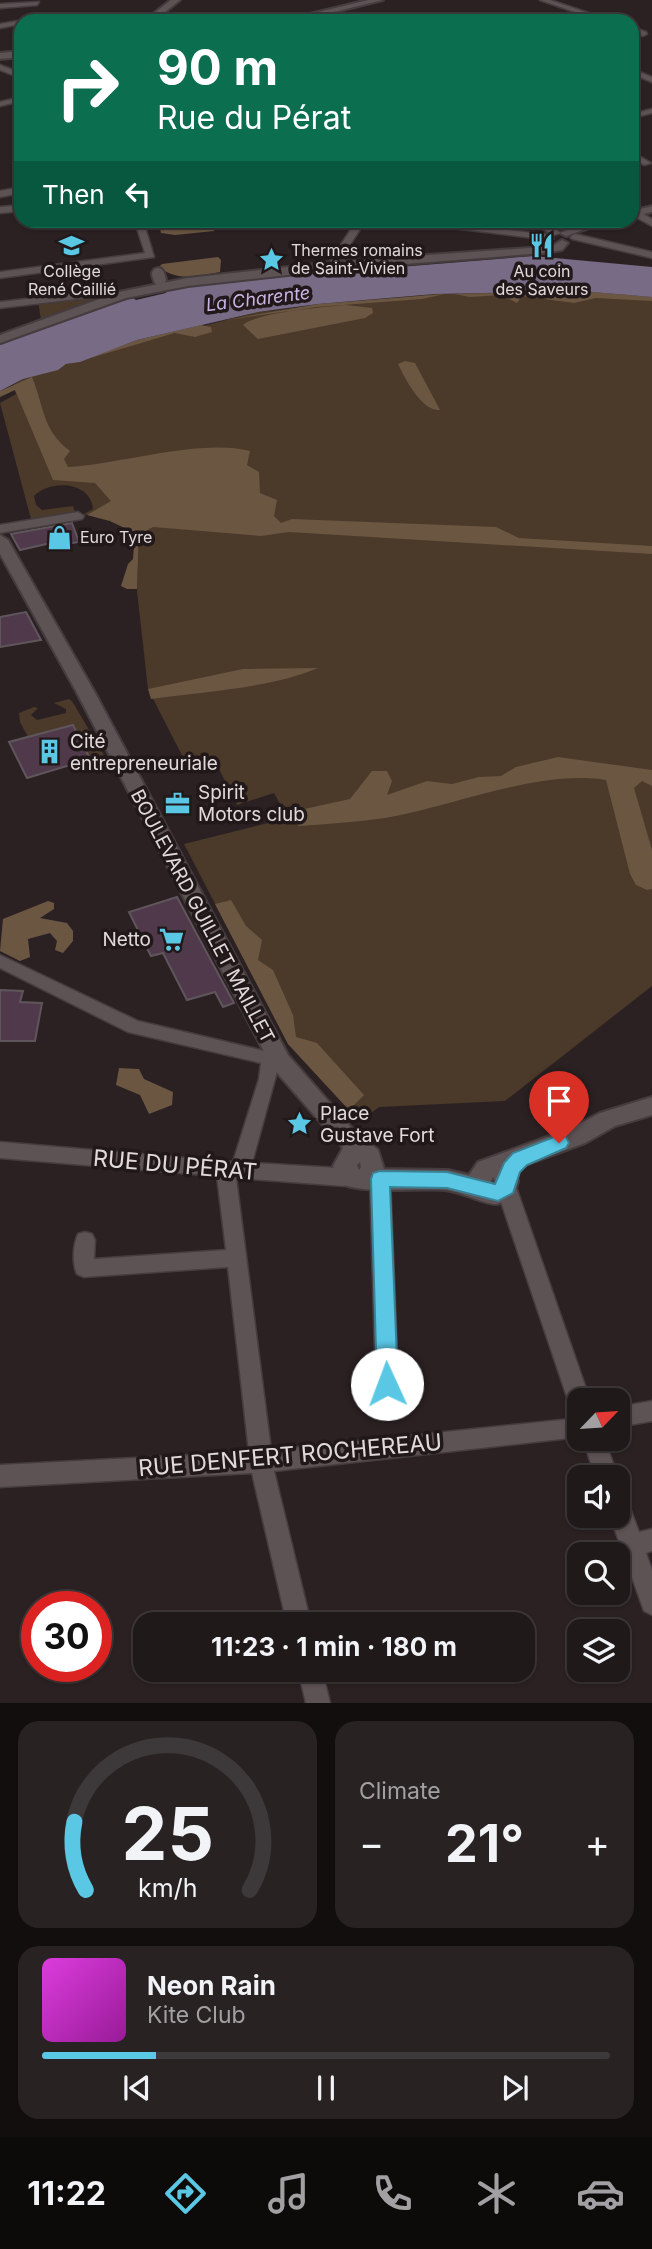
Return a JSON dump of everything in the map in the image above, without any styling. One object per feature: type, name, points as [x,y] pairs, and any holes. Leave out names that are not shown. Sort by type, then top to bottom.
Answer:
[{"type":"street","points":[[157,14],[176,0]]},
{"type":"street","points":[[316,14],[379,0]]},
{"type":"street","points":[[543,0],[586,14]]},
{"type":"street","points":[[0,6],[38,1]]},
{"type":"street","points":[[328,11],[335,14]]},
{"type":"street","points":[[639,32],[643,34]]},
{"type":"street","points":[[639,35],[643,34]]},
{"type":"street","points":[[639,158],[647,163]]},
{"type":"street","points":[[0,275],[151,255],[142,228]]},
{"type":"street","points":[[331,266],[357,228]]},
{"type":"street","points":[[472,228],[591,241],[652,255]]},
{"type":"street","points":[[548,228],[564,237]]},
{"type":"street","points":[[0,339],[160,281],[544,250],[558,248],[564,237],[587,228]]},
{"type":"street","points":[[0,305],[111,292],[123,295]]},
{"type":"street","points":[[38,301],[42,324]]},
{"type":"street","points":[[0,529],[78,516]]},
{"type":"street","name":"BOULEVARD GUILLET MAILLET","points":[[0,540],[91,703],[275,1061],[342,1133],[369,1168]]},
{"type":"street","points":[[0,961],[134,1027],[275,1061],[233,1170],[236,1258],[261,1462],[296,1612]]},
{"type":"street","points":[[575,1388],[499,1181],[608,1119],[652,1106]]},
{"type":"street","name":"RUE DU PÉRAT","points":[[0,1150],[333,1178],[344,1178],[369,1168],[447,1180],[499,1181]]},
{"type":"street","points":[[369,1168],[387,1384]]},
{"type":"street","points":[[85,1240],[84,1268],[236,1258]]},
{"type":"street","points":[[630,1415],[652,1411]]},
{"type":"street","name":"RUE DENFERT ROCHEREAU","points":[[0,1476],[261,1462],[567,1430]]},
{"type":"street","points":[[630,1524],[642,1543],[652,1603]]},
{"type":"street","points":[[313,1682],[318,1703]]},
{"type":"shaded area","points":[[160,228],[215,228],[214,231],[175,235],[161,233]]},
{"type":"shaded area","points":[[218,257],[221,260],[220,272],[204,275],[173,275],[159,267],[162,264]]},
{"type":"shaded area","points":[[580,291],[652,297],[652,986],[505,1101],[379,1107],[360,1122],[288,1044],[184,844],[288,818],[274,793],[237,805],[218,767],[191,773],[148,689],[137,591],[139,535],[110,521],[84,514],[93,509],[91,500],[78,488],[69,486],[59,485],[41,491],[34,496],[36,505],[42,510],[73,506],[75,512],[31,519],[0,403],[16,394],[13,385],[23,379],[108,350],[258,312],[435,294]]},
{"type":"shaded area","points":[[580,291],[652,297],[652,301],[596,298],[574,303],[522,296],[517,303],[501,295],[470,297],[454,294]]},
{"type":"shaded area","points":[[445,294],[422,299],[317,307],[220,321],[318,304]]},
{"type":"shaded area","points":[[91,296],[96,301],[41,320],[38,301]]},
{"type":"shaded area","points":[[346,305],[372,308],[373,313],[365,318],[258,339],[243,325],[276,313]]},
{"type":"shaded area","points":[[201,325],[211,327],[212,332],[195,337],[175,333],[87,359],[137,340]]},
{"type":"shaded area","points":[[405,361],[415,363],[440,410],[433,409],[414,393],[398,364]]},
{"type":"shaded area","points":[[32,377],[49,426],[70,451],[64,459],[68,467],[185,450],[231,448],[250,451],[247,465],[259,472],[260,493],[277,500],[274,516],[281,523],[292,519],[496,527],[519,538],[652,546],[652,554],[289,532],[261,536],[153,527],[139,535],[137,589],[127,589],[121,586],[128,564],[133,559],[135,533],[110,521],[87,515],[111,501],[95,483],[53,480],[15,390],[0,397],[0,391]]},
{"type":"shaded area","points":[[318,668],[257,685],[151,699],[148,689],[243,669]]},
{"type":"shaded area","points":[[69,699],[104,755],[90,759],[73,726],[28,737],[20,722],[19,713],[38,708],[31,715],[37,720],[66,713],[66,709],[54,703]]},
{"type":"shaded area","points":[[558,757],[652,770],[652,786],[642,781],[634,788],[652,850],[652,889],[647,890],[636,885],[630,874],[606,780],[580,778],[524,784],[411,813],[364,821],[299,826],[286,813],[350,799],[372,771],[387,771],[392,781],[387,795],[427,781],[452,784],[479,777],[501,776],[516,767]]},
{"type":"shaded area","points":[[231,900],[246,926],[262,940],[258,960],[273,970],[293,1015],[296,1037],[317,1043],[364,1095],[349,1110],[288,1044],[215,904]]},
{"type":"shaded area","points":[[48,901],[54,903],[54,909],[40,918],[67,923],[73,931],[73,941],[63,953],[55,950],[57,941],[50,933],[28,939],[30,957],[20,961],[0,951],[3,919]]},
{"type":"shaded area","points":[[119,1068],[139,1069],[144,1079],[173,1092],[172,1105],[149,1114],[140,1095],[116,1085]]},
{"type":"water","name":"La Charente","points":[[533,256],[652,267],[652,297],[580,291],[435,294],[258,312],[137,340],[80,362],[66,364],[58,370],[23,379],[0,391],[0,345],[101,307],[133,298],[136,300],[166,293],[166,290],[228,281]]},
{"type":"building","name":"Euro Tyre","points":[[72,523],[79,542],[66,544],[64,540],[20,550],[11,534]]},
{"type":"building","points":[[26,612],[41,640],[0,647],[0,617]]},
{"type":"building","name":"Cité entrepreneuriale","points":[[73,725],[90,759],[27,778],[9,742]]},
{"type":"building","name":"Netto","points":[[177,897],[234,1003],[223,1007],[215,992],[187,1000],[163,953],[151,956],[129,912]]},
{"type":"building","points":[[0,990],[23,991],[20,1002],[42,1003],[35,1041],[0,1041]]},
{"type":"place","name":"Collège René Caillié","points":[[72,245]]},
{"type":"place","name":"Au coin des Saveurs","points":[[542,245]]},
{"type":"place","name":"Thermes romains de Saint-Vivien","points":[[271,259]]},
{"type":"place","name":"Euro Tyre","points":[[60,537]]},
{"type":"place","name":"Cité entrepreneuriale","points":[[50,752]]},
{"type":"place","name":"Spirit Motors club","points":[[178,803]]},
{"type":"place","name":"Netto","points":[[171,939]]},
{"type":"place","name":"Place Gustave Fort","points":[[300,1124]]},
{"type":"route","points":[[387,1384],[380,1179],[400,1177],[447,1180],[498,1193],[506,1187],[511,1169],[520,1159],[559,1143]]}]
